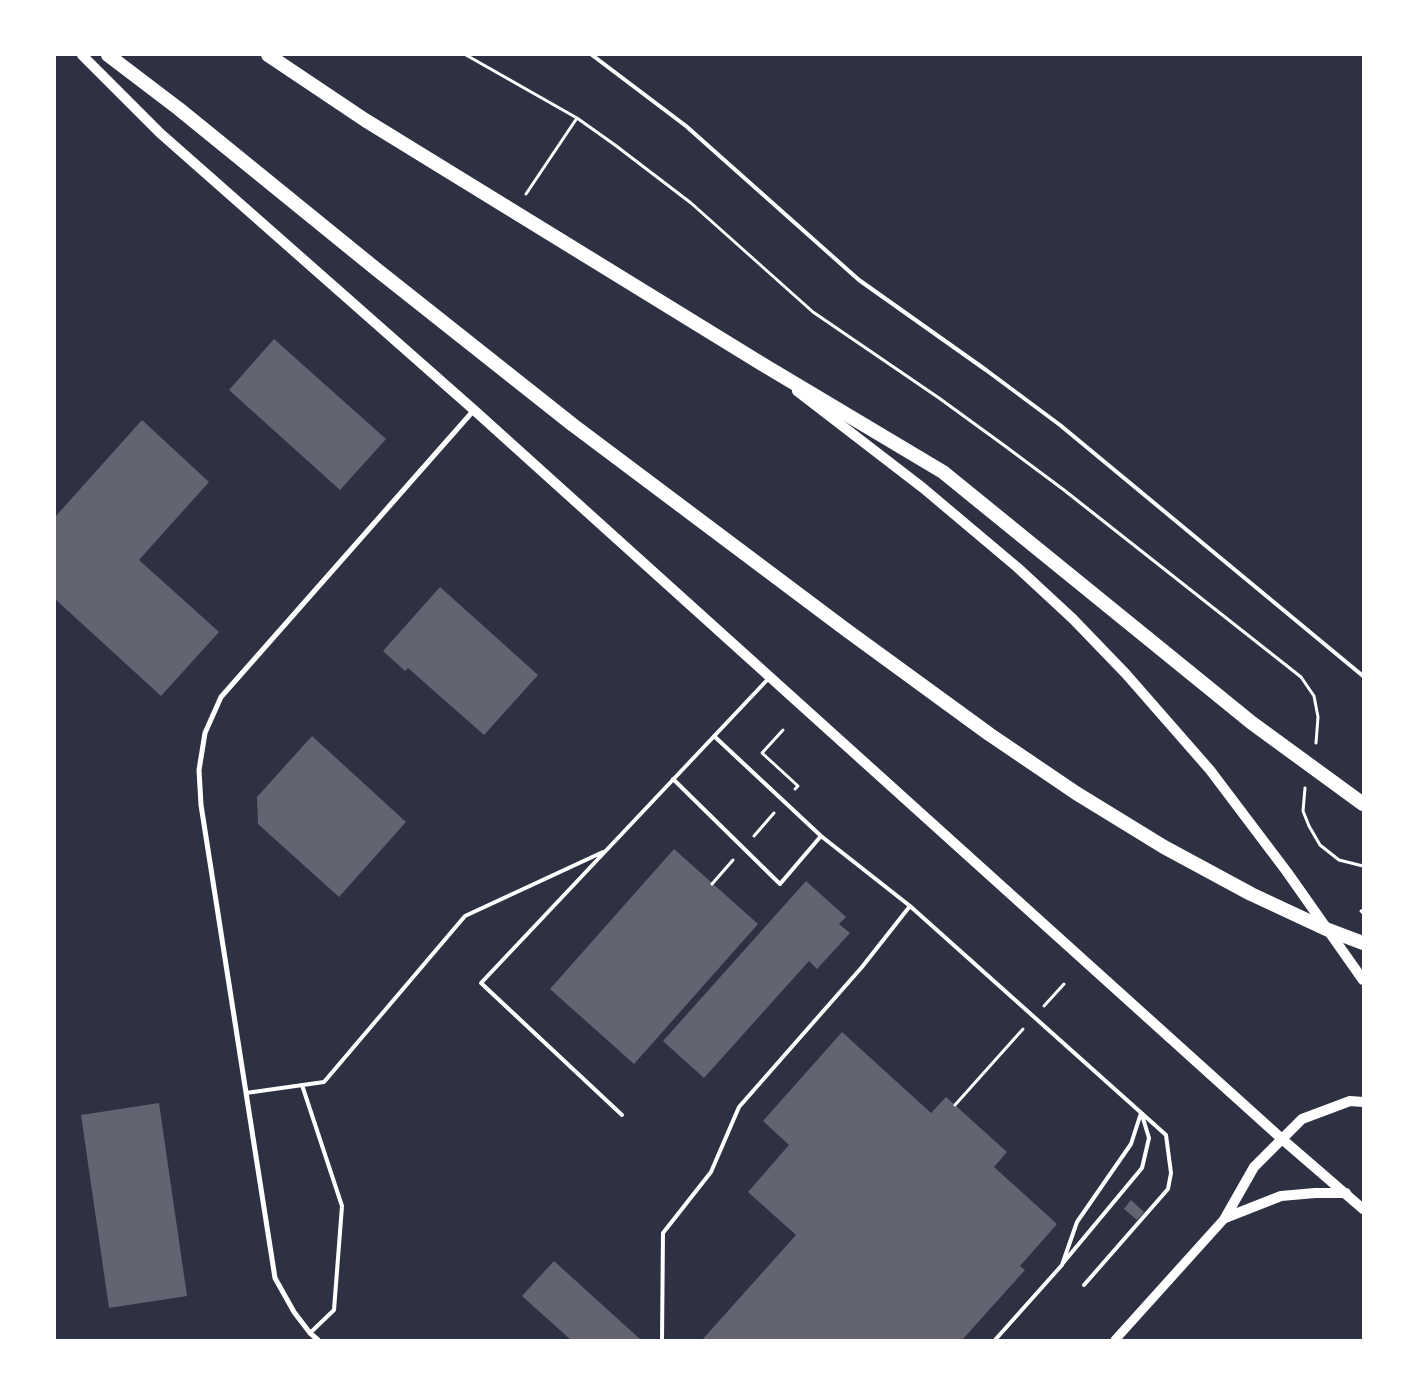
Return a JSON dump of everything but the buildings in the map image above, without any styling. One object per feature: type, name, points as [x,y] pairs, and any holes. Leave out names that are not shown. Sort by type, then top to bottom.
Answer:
[{"type":"highway","points":[[108,55],[179,109],[376,269],[573,425],[837,623],[989,734],[1076,793],[1164,847],[1251,894],[1326,929],[1363,943]]},
{"type":"highway","points":[[268,55],[365,120],[762,364],[943,472],[1252,723],[1359,802]]},
{"type":"main road","points":[[82,55],[160,133],[474,410],[1282,1139],[1363,1208]]},
{"type":"main road","points":[[762,364],[923,488],[1018,568],[1073,619],[1126,674],[1210,770],[1287,872],[1363,980]]},
{"type":"main road","points":[[1225,1218],[1254,1167],[1302,1118],[1350,1102],[1363,1102]]},
{"type":"main road","points":[[1225,1218],[1281,1196],[1346,1193]]},
{"type":"street","points":[[318,1340],[310,1333],[294,1312],[276,1278],[200,805],[199,770],[205,733],[221,697],[474,410]]},
{"type":"street","points":[[1115,1340],[1225,1218]]},
{"type":"lane","points":[[592,55],[686,126],[859,280],[1060,425],[1363,676]]},
{"type":"lane","points":[[622,1115],[481,983],[770,676]]},
{"type":"lane","points":[[714,736],[821,836],[910,906],[1166,1134],[1171,1173],[1168,1189],[1084,1285]]},
{"type":"lane","points":[[673,779],[780,884],[821,836]]},
{"type":"lane","points":[[246,1093],[324,1082],[465,916],[605,851]]},
{"type":"lane","points":[[662,1340],[663,1233],[711,1172],[739,1107],[862,967],[910,906]]},
{"type":"lane","points":[[302,1085],[342,1206],[334,1310],[310,1333]]},
{"type":"lane","points":[[995,1340],[1062,1265],[1142,1168],[1149,1138],[1141,1113]]},
{"type":"lane","points":[[1062,1265],[1077,1222],[1131,1144],[1141,1113]]},
{"type":"path","points":[[466,55],[577,118],[616,145],[691,203],[813,312],[940,398],[1027,462],[1301,677],[1314,696],[1318,717],[1318,739],[1315,748]]},
{"type":"path","points":[[515,211],[577,118]]},
{"type":"path","points":[[1306,782],[1303,811],[1320,845],[1339,860],[1363,866]]},
{"type":"path","points":[[955,1105],[1064,984]]}]
